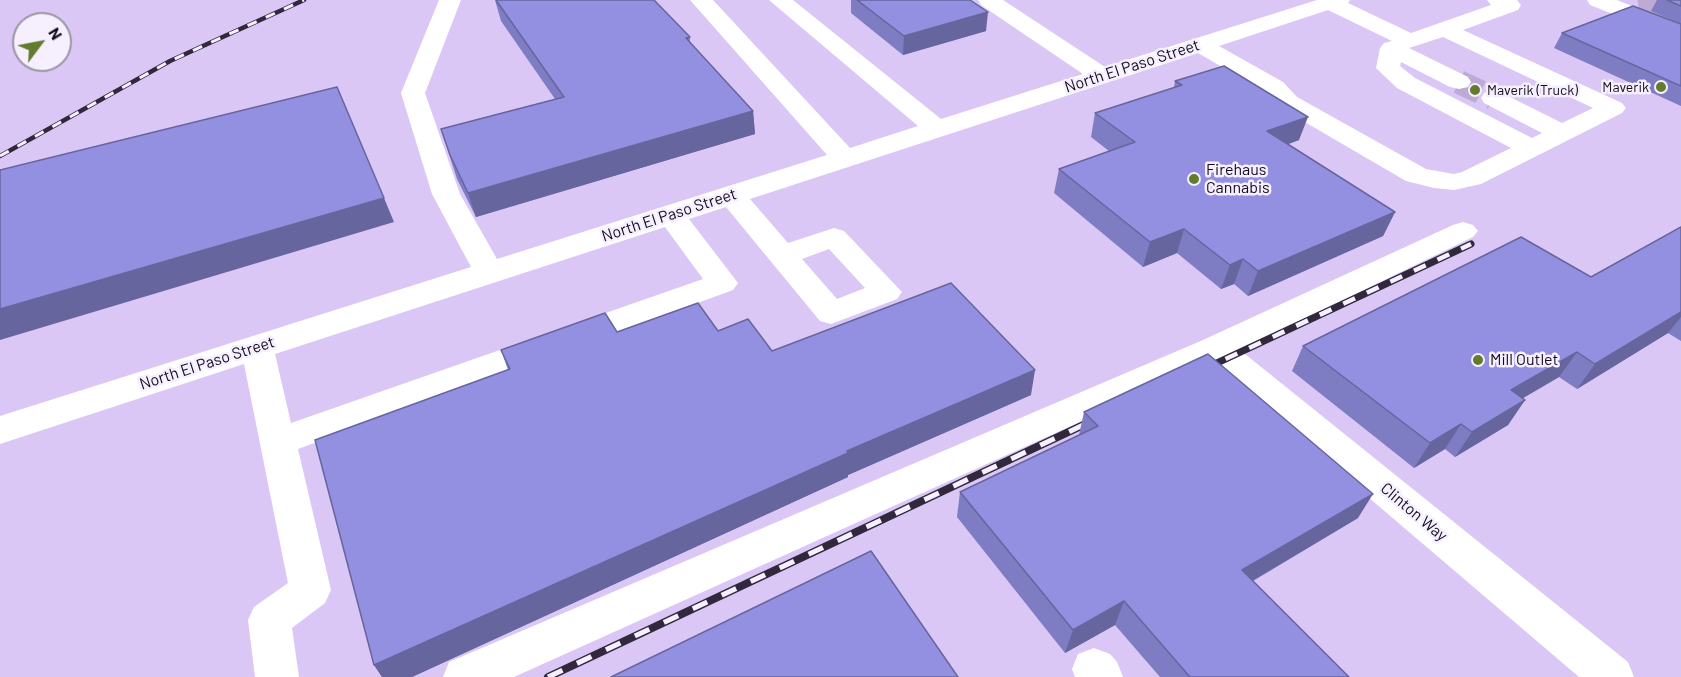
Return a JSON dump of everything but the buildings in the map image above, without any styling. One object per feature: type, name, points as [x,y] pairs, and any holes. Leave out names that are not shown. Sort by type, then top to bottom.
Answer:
[{"type":"street","points":[[450,0],[413,93],[446,194],[489,273]]},
{"type":"street","points":[[701,0],[845,158]]},
{"type":"street","points":[[780,0],[937,129]]},
{"type":"street","points":[[989,0],[1102,76]]},
{"type":"street","points":[[1598,0],[1633,11],[1672,28]]},
{"type":"street","points":[[1334,1],[1459,82]]},
{"type":"street","name":"North El Paso Street","points":[[0,430],[1334,1]]},
{"type":"street","points":[[1512,2],[1401,45],[1388,68],[1406,83],[1531,148]]},
{"type":"street","points":[[1200,45],[1274,87],[1288,102],[1416,175],[1434,180],[1454,182],[1471,178],[1613,108],[1444,29]]},
{"type":"street","points":[[1492,98],[1562,133]]},
{"type":"street","points":[[731,195],[783,256]]},
{"type":"street","points":[[278,442],[722,283],[671,215]]},
{"type":"street","points":[[465,677],[1215,348],[1463,231]]},
{"type":"street","points":[[257,348],[310,590],[269,620],[278,677]]},
{"type":"street","name":"Clinton Way","points":[[1215,348],[1612,677]]},
{"type":"tunnel","points":[[1639,10],[1681,3]]},
{"type":"tunnel","points":[[1459,82],[1493,98]]},
{"type":"railway","points":[[0,156],[170,61],[304,0]]},
{"type":"railway","points":[[1202,370],[1471,244]]},
{"type":"railway","points":[[548,677],[1096,419]]},
{"type":"place","name":"Maverik","points":[[1661,87]]},
{"type":"place","name":"Maverik (Truck)","points":[[1475,90]]},
{"type":"place","name":"Firehaus Cannabis","points":[[1194,179]]},
{"type":"place","name":"Mill Outlet","points":[[1478,360]]}]
